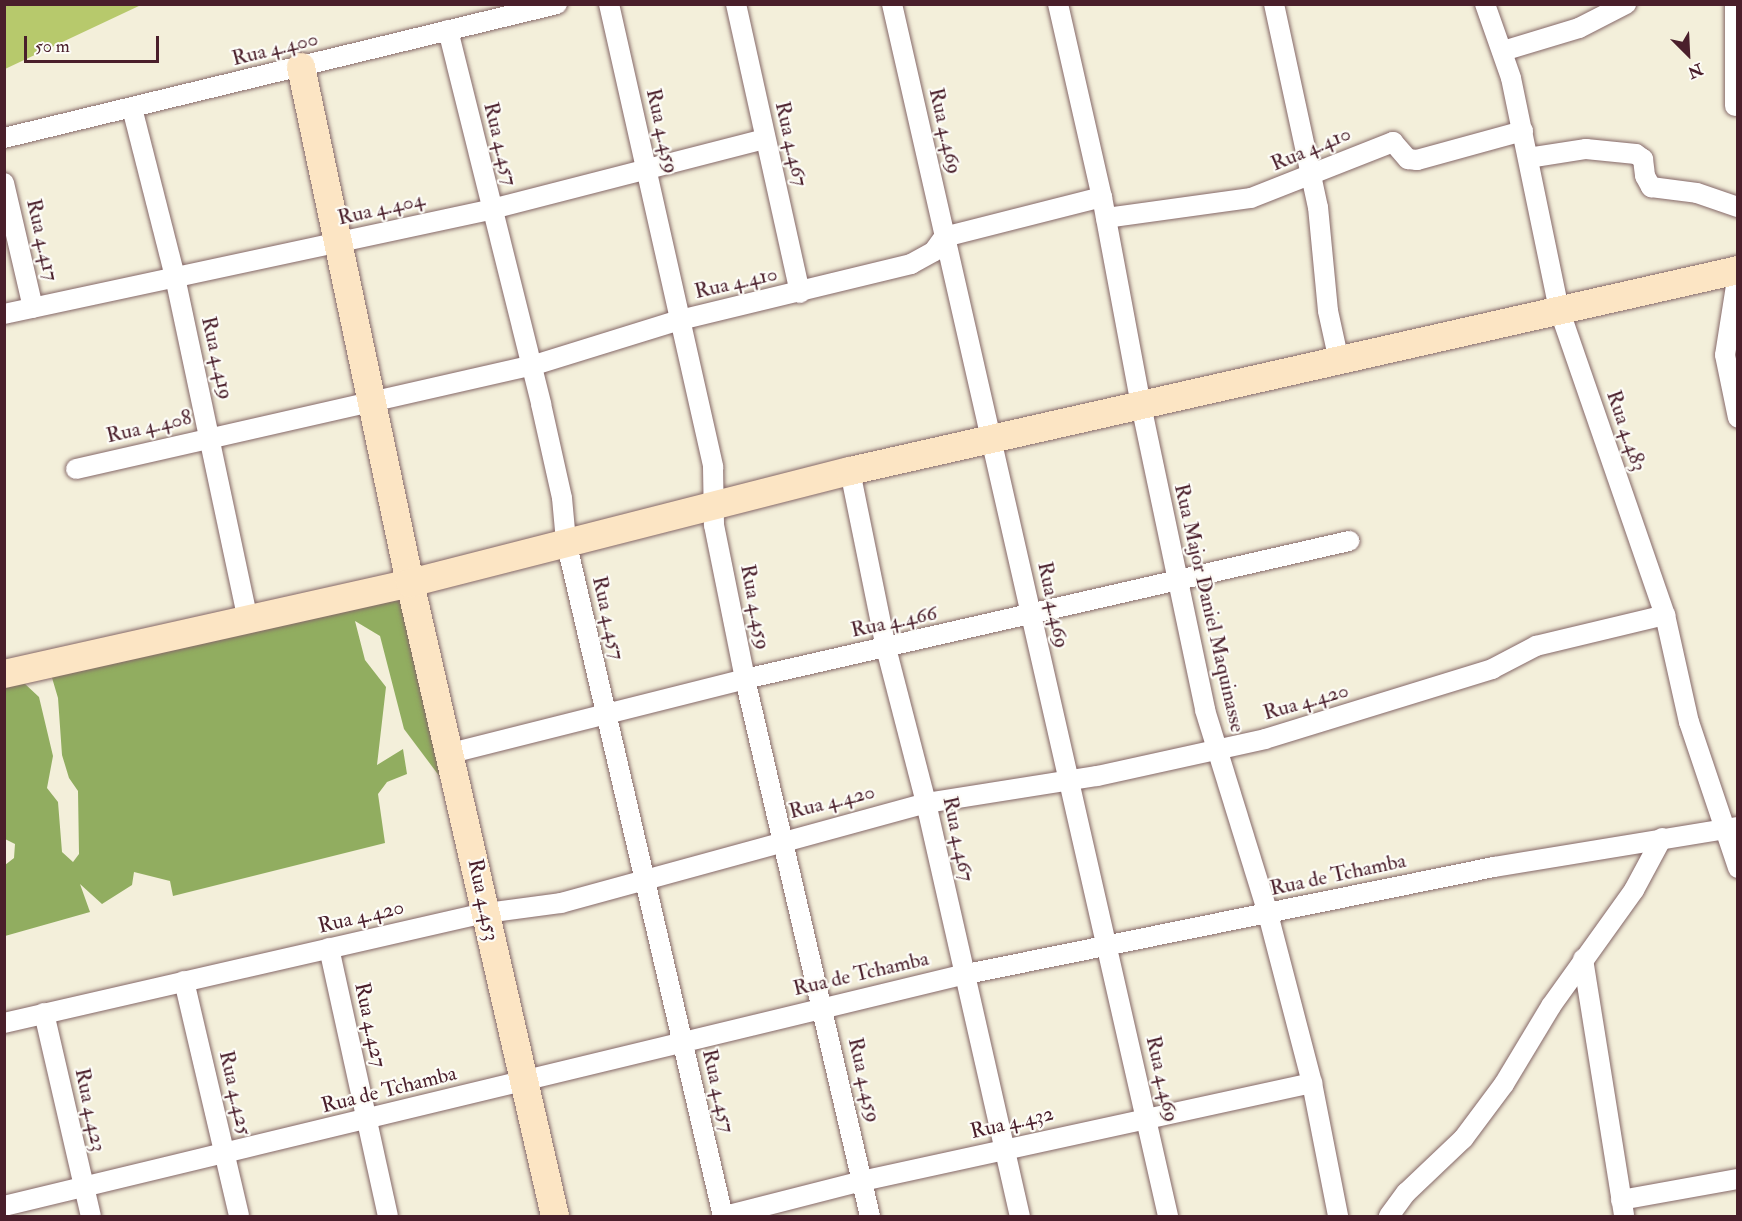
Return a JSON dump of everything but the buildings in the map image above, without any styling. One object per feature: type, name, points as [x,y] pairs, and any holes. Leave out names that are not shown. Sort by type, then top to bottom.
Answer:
[{"type":"street","name":"Rua 4.400","points":[[4,138],[448,30],[509,10],[557,4]]},
{"type":"street","name":"Rua 4.459","points":[[609,4],[713,467],[713,505],[745,679],[785,839],[870,1216]]},
{"type":"street","name":"Rua 4.467","points":[[736,4],[800,293]]},
{"type":"street","name":"Rua 4.469","points":[[892,4],[1168,1216]]},
{"type":"street","name":"Rua Major Daniel Maquinasse","points":[[1058,4],[1102,197],[1176,578],[1216,750],[1268,914],[1312,1083],[1338,1216]]},
{"type":"street","points":[[1274,4],[1318,207],[1328,311],[1339,361]]},
{"type":"street","name":"Rua 4.483","points":[[1485,4],[1503,51],[1523,132],[1559,309],[1665,615],[1689,722],[1730,827],[1737,868]]},
{"type":"street","points":[[1503,51],[1579,28],[1626,4]]},
{"type":"street","points":[[1735,4],[1735,106]]},
{"type":"street","name":"Rua 4.457","points":[[448,30],[562,498],[566,541],[724,1216]]},
{"type":"street","name":"Rua 4.453","points":[[301,67],[410,583],[451,753],[555,1216]]},
{"type":"street","name":"Rua 4.419","points":[[132,108],[175,277],[248,619]]},
{"type":"street","name":"Rua 4.410","points":[[1106,218],[1251,198],[1310,172],[1393,142],[1408,159],[1417,160],[1523,132]]},
{"type":"street","name":"Rua 4.404","points":[[4,314],[492,209],[765,139]]},
{"type":"street","points":[[1528,158],[1586,149],[1636,154],[1643,159],[1645,176],[1652,187],[1697,193],[1737,207]]},
{"type":"street","name":"Rua 4.417","points":[[4,183],[33,308]]},
{"type":"street","name":"Rua 4.410","points":[[373,401],[531,366],[680,320],[800,293],[911,264],[934,250],[944,237],[1102,197]]},
{"type":"street","points":[[4,674],[410,583],[566,541],[850,471],[1559,309],[1737,272],[1725,355],[1737,418]]},
{"type":"street","name":"Rua 4.408","points":[[76,469],[373,401]]},
{"type":"street","name":"Rua 4.467","points":[[850,471],[886,648],[926,803],[962,975],[1020,1216]]},
{"type":"street","name":"Rua 4.466","points":[[451,753],[745,679],[1031,616],[1176,578],[1348,541]]},
{"type":"street","name":"Rua 4.420","points":[[4,1023],[486,913],[561,903],[645,881],[785,839],[926,803],[1067,780],[1216,750],[1331,722],[1492,669],[1536,646],[1665,615]]},
{"type":"street","name":"Rua de Tchamba","points":[[4,1206],[366,1122],[681,1040],[962,975],[1494,867],[1730,827]]},
{"type":"street","points":[[1389,1216],[1406,1193],[1463,1139],[1503,1084],[1583,959],[1634,890],[1662,837]]},
{"type":"street","name":"Rua 4.427","points":[[329,948],[388,1216]]},
{"type":"street","points":[[1583,959],[1619,1211],[1737,1179]]},
{"type":"street","name":"Rua 4.425","points":[[184,981],[239,1216]]},
{"type":"street","name":"Rua 4.423","points":[[44,1013],[91,1216]]},
{"type":"street","name":"Rua 4.432","points":[[724,1216],[862,1181],[1147,1117],[1312,1083]]},
{"type":"green space","points":[[5,4],[141,4],[141,5],[5,69]]},
{"type":"green space","points":[[411,588],[443,781],[404,729],[380,636],[355,621],[365,660],[386,687],[377,765],[403,749],[407,774],[387,782],[378,794],[385,843],[173,896],[170,881],[134,872],[132,885],[102,904],[80,884],[90,912],[5,936],[5,865],[14,858],[15,844],[5,839],[4,682],[24,683],[39,697],[53,756],[47,788],[58,802],[62,852],[73,862],[79,854],[78,791],[69,778],[62,755],[58,698],[50,671]]}]
